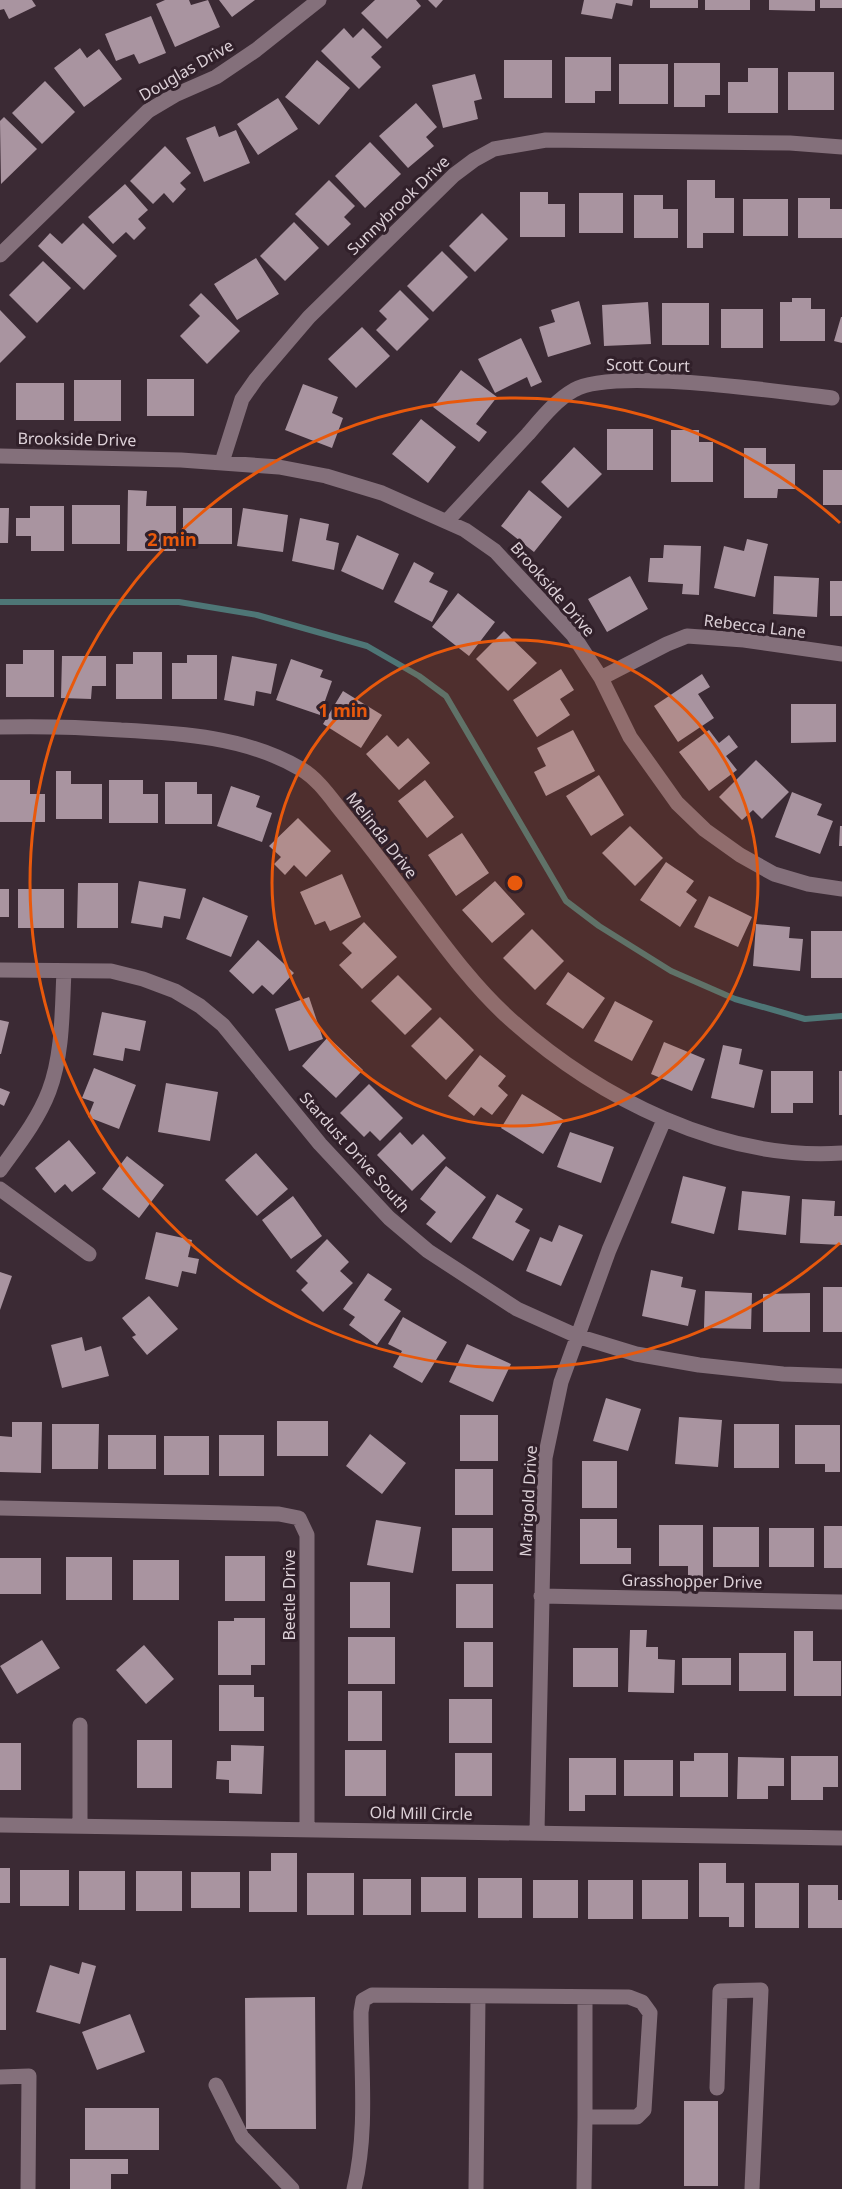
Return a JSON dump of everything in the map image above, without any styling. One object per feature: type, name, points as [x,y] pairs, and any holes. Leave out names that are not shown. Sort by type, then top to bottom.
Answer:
[{"type":"street","name":"Douglas Drive","points":[[0,255],[148,111],[175,95],[216,77],[256,50],[319,0]]},
{"type":"street","name":"Sunnybrook Drive","points":[[222,462],[242,399],[256,379],[309,317],[454,175],[494,149],[546,140],[789,143],[842,147]]},
{"type":"street","name":"Scott Court","points":[[447,521],[549,411],[572,391],[582,386],[601,381],[662,381],[832,398]]},
{"type":"street","name":"Brookside Drive","points":[[0,456],[222,462],[279,467],[326,476],[382,493],[447,521],[495,551],[573,635],[601,678],[630,737],[676,802],[705,830],[740,855],[774,874],[808,884],[842,889]]},
{"type":"street","name":"Rebecca Lane","points":[[601,678],[687,636],[744,640],[842,654]]},
{"type":"street","name":"Melinda Drive","points":[[0,727],[51,726],[184,733],[242,746],[276,757],[302,770],[321,786],[359,832],[439,938],[481,989],[510,1019],[601,1087],[664,1120],[731,1142],[768,1150],[842,1153]]},
{"type":"street","name":"Stardust Drive South","points":[[0,970],[111,971],[143,979],[175,991],[200,1006],[223,1025],[320,1144],[389,1218],[428,1251],[517,1309],[577,1336],[636,1354],[699,1365],[783,1374],[842,1376]]},
{"type":"street","points":[[0,1170],[30,1128],[48,1093],[54,1074],[60,1037],[64,971]]},
{"type":"street","name":"Marigold Drive","points":[[537,1832],[545,1458],[561,1382],[577,1336],[609,1250],[664,1120]]},
{"type":"street","points":[[0,1189],[89,1254]]},
{"type":"street","name":"Beetle Drive","points":[[0,1508],[279,1514],[299,1518],[307,1535],[307,1830]]},
{"type":"street","name":"Grasshopper Drive","points":[[541,1596],[842,1602]]},
{"type":"street","points":[[80,1725],[80,1826]]},
{"type":"street","name":"Old Mill Circle","points":[[0,1825],[842,1838]]},
{"type":"street","points":[[717,2088],[720,1991],[760,1990],[752,2189]]},
{"type":"street","points":[[354,2189],[360,2164],[362,2127],[361,2012],[363,2001],[372,1995],[629,1997],[642,2002],[650,2013],[644,2110],[636,2117],[585,2117]]},
{"type":"street","points":[[476,2189],[478,1996]]},
{"type":"street","points":[[584,2189],[585,1997]]},
{"type":"street","points":[[0,2077],[29,2076],[28,2189]]},
{"type":"street","points":[[216,2085],[242,2137],[292,2189]]},
{"type":"building","points":[[0,0],[32,0],[36,6],[9,19],[4,9],[0,10]]},
{"type":"building","points":[[165,0],[189,0],[191,5],[208,0],[220,27],[175,47],[156,4]]},
{"type":"building","points":[[219,0],[255,0],[232,17]]},
{"type":"building","points":[[375,0],[416,0],[421,6],[387,39],[361,13]]},
{"type":"building","points":[[428,0],[443,0],[436,8]]},
{"type":"building","points":[[584,0],[633,0],[632,6],[616,3],[612,19],[581,14]]},
{"type":"building","points":[[650,0],[698,0],[698,8],[650,8]]},
{"type":"building","points":[[705,0],[750,0],[750,10],[705,10]]},
{"type":"building","points":[[769,0],[815,0],[815,11],[769,10]]},
{"type":"building","points":[[820,0],[842,0],[842,8],[820,8]]},
{"type":"building","points":[[151,16],[166,53],[139,64],[134,54],[116,61],[105,34]]},
{"type":"building","points":[[344,28],[353,38],[363,28],[382,47],[371,57],[381,67],[359,89],[321,51]]},
{"type":"building","points":[[80,48],[87,58],[99,49],[122,79],[84,107],[54,68]]},
{"type":"building","points":[[565,57],[611,57],[611,91],[595,91],[595,103],[565,103]]},
{"type":"building","points":[[317,60],[350,88],[319,125],[285,97]]},
{"type":"building","points":[[504,60],[552,60],[552,98],[504,98]]},
{"type":"building","points":[[674,63],[720,63],[720,95],[705,95],[705,107],[674,107]]},
{"type":"building","points":[[619,64],[668,64],[668,104],[619,104]]},
{"type":"building","points":[[748,68],[778,68],[778,113],[728,113],[728,82],[748,82]]},
{"type":"building","points":[[788,72],[834,72],[834,110],[788,110]]},
{"type":"building","points":[[475,74],[482,99],[474,101],[478,119],[443,128],[432,85]]},
{"type":"building","points":[[45,81],[75,112],[42,144],[12,113]]},
{"type":"building","points":[[278,98],[298,129],[258,155],[237,124]]},
{"type":"building","points":[[416,103],[437,127],[426,137],[434,146],[408,168],[379,136]]},
{"type":"building","points":[[4,117],[37,149],[1,184],[0,121]]},
{"type":"building","points":[[215,126],[219,137],[236,130],[250,163],[204,182],[186,138]]},
{"type":"building","points":[[370,142],[401,174],[365,208],[335,176]]},
{"type":"building","points":[[165,146],[191,173],[180,183],[186,189],[173,203],[164,193],[153,204],[130,181]]},
{"type":"building","points":[[329,180],[355,206],[344,217],[351,224],[328,246],[295,214]]},
{"type":"building","points":[[687,180],[715,180],[715,198],[734,198],[734,233],[703,233],[703,248],[687,248]]},
{"type":"building","points":[[125,184],[148,210],[138,219],[146,228],[134,240],[126,232],[113,244],[88,217]]},
{"type":"building","points":[[520,192],[548,192],[548,204],[565,204],[565,237],[520,237]]},
{"type":"building","points":[[579,193],[623,193],[623,233],[579,233]]},
{"type":"building","points":[[634,195],[663,195],[663,209],[678,209],[678,238],[634,238]]},
{"type":"building","points":[[798,198],[830,198],[830,209],[842,209],[842,238],[798,238]]},
{"type":"building","points":[[743,199],[788,199],[788,236],[743,236]]},
{"type":"building","points":[[482,213],[508,239],[475,272],[449,246]]},
{"type":"building","points":[[294,222],[319,248],[285,281],[260,256]]},
{"type":"building","points":[[83,223],[117,256],[84,290],[38,246],[50,233],[62,244]]},
{"type":"building","points":[[442,251],[468,277],[433,312],[407,286]]},
{"type":"building","points":[[256,258],[279,294],[237,320],[214,284]]},
{"type":"building","points":[[43,261],[71,288],[37,323],[9,295]]},
{"type":"building","points":[[400,290],[429,319],[397,351],[376,330],[387,319],[379,311]]},
{"type":"building","points":[[201,293],[240,331],[207,364],[180,336],[200,316],[189,305]]},
{"type":"building","points":[[792,298],[811,298],[811,309],[825,309],[825,341],[780,341],[780,302],[792,302]]},
{"type":"building","points":[[579,301],[591,344],[548,357],[539,327],[555,322],[551,310]]},
{"type":"building","points":[[648,302],[651,344],[604,346],[602,305]]},
{"type":"building","points":[[662,303],[709,303],[709,345],[662,345]]},
{"type":"building","points":[[721,309],[763,309],[763,348],[721,348]]},
{"type":"building","points":[[0,310],[26,337],[0,363]]},
{"type":"building","points":[[842,317],[842,343],[834,341]]},
{"type":"building","points":[[362,327],[390,356],[356,388],[328,359]]},
{"type":"building","points":[[521,338],[542,382],[531,387],[527,377],[495,393],[478,359]]},
{"type":"building","points":[[461,370],[497,397],[476,424],[487,432],[479,442],[433,407]]},
{"type":"building","points":[[147,379],[194,379],[194,416],[147,416]]},
{"type":"building","points":[[74,380],[121,380],[121,421],[74,421]]},
{"type":"building","points":[[16,383],[64,383],[64,420],[16,420]]},
{"type":"building","points":[[303,384],[338,397],[332,413],[343,418],[332,448],[285,430]]},
{"type":"building","points":[[421,419],[456,447],[428,483],[392,454]]},
{"type":"building","points":[[607,429],[653,429],[653,470],[607,470]]},
{"type":"building","points":[[671,430],[699,430],[699,442],[713,442],[713,482],[671,482]]},
{"type":"building","points":[[574,447],[602,474],[568,508],[541,482]]},
{"type":"building","points":[[744,448],[766,448],[766,464],[795,464],[795,489],[778,489],[777,498],[744,498]]},
{"type":"building","points":[[823,470],[842,470],[842,505],[823,505]]},
{"type":"building","points":[[128,490],[147,491],[146,506],[176,506],[176,551],[127,551]]},
{"type":"building","points":[[529,490],[562,517],[534,552],[501,526]]},
{"type":"building","points":[[72,505],[120,505],[120,544],[72,544]]},
{"type":"building","points":[[30,506],[64,506],[64,551],[31,551],[31,536],[16,536],[16,518],[30,518]]},
{"type":"building","points":[[0,508],[9,508],[8,543],[0,543]]},
{"type":"building","points":[[183,508],[232,508],[232,544],[183,544]]},
{"type":"building","points":[[243,508],[288,515],[283,552],[237,546]]},
{"type":"building","points":[[300,518],[329,524],[326,540],[339,543],[334,570],[292,561]]},
{"type":"building","points":[[357,535],[399,554],[383,590],[341,571]]},
{"type":"building","points":[[747,539],[768,544],[755,597],[714,588],[724,546],[744,551]]},
{"type":"building","points":[[664,545],[701,546],[699,595],[682,594],[683,584],[648,582],[650,558],[663,558]]},
{"type":"building","points":[[414,562],[434,573],[429,582],[448,591],[432,622],[394,602]]},
{"type":"building","points":[[630,576],[648,609],[607,632],[588,599]]},
{"type":"building","points":[[774,576],[819,578],[817,617],[773,614]]},
{"type":"building","points":[[830,581],[842,581],[842,616],[830,616]]},
{"type":"building","points":[[458,593],[495,622],[469,656],[432,627]]},
{"type":"building","points":[[504,631],[537,663],[508,691],[476,659]]},
{"type":"building","points":[[23,650],[54,650],[54,697],[6,697],[6,664],[23,664]]},
{"type":"building","points":[[133,652],[162,652],[162,699],[116,699],[116,664],[133,664]]},
{"type":"building","points":[[187,655],[217,655],[217,699],[172,699],[172,663],[187,663]]},
{"type":"building","points":[[62,656],[106,656],[106,686],[92,686],[91,699],[61,698]]},
{"type":"building","points":[[232,656],[277,664],[271,694],[256,691],[254,706],[224,700]]},
{"type":"building","points":[[291,659],[323,670],[320,677],[332,681],[320,715],[276,700]]},
{"type":"building","points":[[561,669],[574,690],[560,699],[570,715],[537,737],[513,700]]},
{"type":"building","points":[[702,674],[710,687],[698,694],[714,718],[678,742],[654,706]]},
{"type":"building","points":[[343,691],[382,715],[361,748],[323,724]]},
{"type":"building","points":[[791,704],[836,704],[836,742],[791,743]]},
{"type":"building","points":[[573,730],[595,771],[546,796],[534,772],[546,766],[537,748]]},
{"type":"building","points":[[709,730],[719,743],[729,735],[738,747],[726,756],[737,770],[709,791],[679,752]]},
{"type":"building","points":[[387,735],[398,747],[408,738],[430,763],[399,790],[366,754]]},
{"type":"building","points":[[756,760],[789,792],[762,819],[753,810],[742,820],[719,797]]},
{"type":"building","points":[[56,771],[71,771],[71,784],[102,784],[102,819],[56,819]]},
{"type":"building","points":[[599,775],[624,815],[591,836],[566,796]]},
{"type":"building","points":[[0,780],[30,780],[30,794],[45,794],[45,822],[0,822]]},
{"type":"building","points":[[109,780],[143,780],[143,794],[158,794],[158,823],[109,823]]},
{"type":"building","points":[[425,780],[454,817],[427,838],[398,801]]},
{"type":"building","points":[[165,782],[197,782],[197,794],[212,794],[212,824],[165,824]]},
{"type":"building","points":[[231,786],[260,796],[256,807],[272,813],[262,842],[217,826]]},
{"type":"building","points":[[792,792],[822,804],[817,815],[833,821],[820,854],[775,837]]},
{"type":"building","points":[[298,818],[331,851],[306,877],[294,865],[285,875],[274,864],[281,857],[269,846]]},
{"type":"building","points":[[630,826],[663,858],[635,886],[602,853]]},
{"type":"building","points":[[840,826],[842,826],[842,846],[839,846]]},
{"type":"building","points":[[462,833],[489,873],[456,896],[428,855]]},
{"type":"building","points":[[666,862],[694,881],[686,892],[697,900],[680,927],[640,900]]},
{"type":"building","points":[[342,874],[361,917],[330,931],[325,921],[315,925],[300,892]]},
{"type":"building","points":[[139,881],[186,889],[180,919],[164,916],[162,928],[131,923]]},
{"type":"building","points":[[495,881],[525,914],[492,943],[462,910]]},
{"type":"building","points":[[78,883],[118,883],[118,928],[77,928]]},
{"type":"building","points":[[0,889],[9,889],[9,917],[0,917]]},
{"type":"building","points":[[18,889],[64,889],[64,928],[18,928]]},
{"type":"building","points":[[709,896],[752,917],[738,947],[694,927]]},
{"type":"building","points":[[203,897],[248,916],[231,957],[186,939]]},
{"type":"building","points":[[364,922],[397,957],[362,989],[339,965],[352,953],[342,943]]},
{"type":"building","points":[[756,924],[790,927],[789,938],[803,939],[800,971],[753,966]]},
{"type":"building","points":[[532,929],[564,961],[535,990],[503,958]]},
{"type":"building","points":[[811,931],[842,931],[842,978],[811,978]]},
{"type":"building","points":[[258,940],[294,973],[273,995],[262,985],[253,994],[229,971]]},
{"type":"building","points":[[568,972],[605,998],[583,1029],[546,1004]]},
{"type":"building","points":[[398,975],[432,1009],[405,1035],[371,1001]]},
{"type":"building","points":[[309,997],[323,1039],[289,1051],[275,1009]]},
{"type":"building","points":[[615,1001],[653,1021],[632,1061],[594,1041]]},
{"type":"building","points":[[102,1012],[146,1021],[140,1051],[125,1048],[123,1061],[93,1055]]},
{"type":"building","points":[[440,1017],[474,1050],[446,1080],[411,1046]]},
{"type":"building","points":[[0,1020],[9,1022],[1,1054],[0,1054]]},
{"type":"building","points":[[328,1037],[363,1070],[336,1098],[302,1066]]},
{"type":"building","points":[[664,1042],[705,1059],[692,1091],[651,1074]]},
{"type":"building","points":[[723,1045],[742,1049],[739,1064],[763,1070],[754,1108],[711,1098]]},
{"type":"building","points":[[480,1055],[506,1076],[498,1086],[508,1095],[492,1115],[481,1107],[474,1116],[448,1096]]},
{"type":"building","points":[[94,1068],[136,1085],[119,1129],[88,1117],[94,1102],[82,1098]]},
{"type":"building","points":[[771,1071],[813,1071],[813,1103],[793,1103],[793,1113],[771,1113]]},
{"type":"building","points":[[839,1071],[842,1071],[842,1115],[839,1115]]},
{"type":"building","points":[[166,1083],[218,1092],[210,1141],[158,1132]]},
{"type":"building","points":[[369,1084],[403,1118],[380,1141],[370,1131],[364,1137],[340,1113]]},
{"type":"building","points":[[0,1088],[10,1092],[4,1106],[0,1104]]},
{"type":"building","points":[[522,1094],[564,1120],[543,1154],[501,1128]]},
{"type":"building","points":[[400,1132],[412,1145],[423,1134],[446,1158],[412,1191],[377,1155]]},
{"type":"building","points":[[570,1132],[614,1147],[601,1183],[557,1167]]},
{"type":"building","points":[[69,1140],[96,1173],[72,1192],[65,1184],[55,1193],[35,1168]]},
{"type":"building","points":[[256,1153],[288,1189],[257,1216],[225,1180]]},
{"type":"building","points":[[127,1156],[164,1185],[139,1218],[102,1189]]},
{"type":"building","points":[[446,1166],[486,1197],[451,1243],[426,1224],[436,1212],[420,1199]]},
{"type":"building","points":[[683,1176],[726,1187],[714,1234],[671,1223]]},
{"type":"building","points":[[742,1191],[790,1196],[786,1235],[738,1230]]},
{"type":"building","points":[[497,1194],[523,1209],[515,1222],[530,1230],[513,1261],[472,1238]]},
{"type":"building","points":[[293,1196],[322,1236],[291,1259],[262,1220]]},
{"type":"building","points":[[802,1199],[835,1201],[834,1216],[842,1216],[842,1245],[800,1243]]},
{"type":"building","points":[[559,1225],[583,1235],[561,1286],[526,1271],[540,1237],[552,1242]]},
{"type":"building","points":[[156,1232],[192,1240],[188,1257],[199,1259],[196,1274],[182,1271],[178,1287],[145,1279]]},
{"type":"building","points":[[327,1239],[349,1262],[340,1271],[353,1283],[323,1312],[301,1290],[308,1283],[296,1271]]},
{"type":"building","points":[[651,1270],[683,1277],[681,1287],[696,1290],[688,1326],[642,1316]]},
{"type":"building","points":[[0,1272],[12,1276],[0,1310]]},
{"type":"building","points":[[368,1273],[392,1289],[384,1300],[401,1311],[377,1345],[349,1325],[355,1317],[343,1309]]},
{"type":"building","points":[[823,1287],[842,1287],[842,1332],[823,1332]]},
{"type":"building","points":[[705,1291],[752,1293],[751,1329],[704,1328]]},
{"type":"building","points":[[810,1293],[810,1332],[763,1332],[763,1294]]},
{"type":"building","points":[[149,1296],[178,1329],[147,1355],[132,1337],[136,1335],[122,1318]]},
{"type":"building","points":[[403,1317],[447,1342],[422,1383],[393,1367],[402,1351],[388,1344]]},
{"type":"building","points":[[82,1337],[85,1351],[101,1346],[109,1376],[62,1388],[51,1345]]},
{"type":"building","points":[[467,1344],[511,1364],[493,1402],[449,1382]]},
{"type":"building","points":[[606,1398],[641,1409],[628,1451],[593,1441]]},
{"type":"building","points":[[460,1415],[498,1415],[498,1461],[460,1461]]},
{"type":"building","points":[[679,1417],[722,1420],[718,1467],[675,1464]]},
{"type":"building","points":[[277,1421],[328,1421],[328,1456],[277,1456]]},
{"type":"building","points":[[12,1422],[42,1422],[41,1473],[0,1472],[0,1436],[12,1437]]},
{"type":"building","points":[[52,1424],[99,1424],[98,1469],[52,1469]]},
{"type":"building","points":[[734,1424],[779,1424],[779,1468],[734,1468]]},
{"type":"building","points":[[795,1425],[840,1425],[840,1472],[825,1472],[825,1464],[795,1464]]},
{"type":"building","points":[[370,1434],[406,1463],[382,1494],[346,1466]]},
{"type":"building","points":[[108,1435],[156,1435],[156,1469],[108,1469]]},
{"type":"building","points":[[219,1435],[264,1435],[264,1476],[219,1476]]},
{"type":"building","points":[[164,1436],[209,1436],[209,1475],[164,1475]]},
{"type":"building","points":[[582,1461],[617,1461],[617,1508],[582,1508]]},
{"type":"building","points":[[455,1469],[493,1469],[493,1515],[455,1515]]},
{"type":"building","points":[[580,1519],[617,1519],[617,1548],[631,1548],[631,1564],[580,1564]]},
{"type":"building","points":[[376,1520],[421,1527],[413,1573],[367,1565]]},
{"type":"building","points":[[659,1525],[703,1525],[703,1584],[688,1584],[688,1566],[659,1566]]},
{"type":"building","points":[[824,1526],[842,1526],[842,1568],[824,1568]]},
{"type":"building","points":[[713,1527],[759,1527],[759,1567],[713,1567]]},
{"type":"building","points":[[452,1528],[493,1528],[493,1571],[452,1571]]},
{"type":"building","points":[[769,1528],[814,1528],[814,1567],[769,1567]]},
{"type":"building","points":[[225,1556],[265,1556],[265,1601],[225,1601]]},
{"type":"building","points":[[66,1557],[112,1557],[112,1600],[66,1600]]},
{"type":"building","points":[[0,1558],[41,1558],[41,1594],[0,1594]]},
{"type":"building","points":[[133,1560],[179,1560],[179,1600],[133,1600]]},
{"type":"building","points":[[350,1582],[390,1582],[390,1628],[350,1628]]},
{"type":"building","points":[[456,1584],[493,1584],[493,1628],[456,1628]]},
{"type":"building","points":[[234,1618],[265,1618],[265,1665],[251,1665],[251,1675],[218,1675],[218,1621],[234,1621]]},
{"type":"building","points":[[630,1630],[647,1630],[646,1647],[658,1647],[658,1659],[675,1660],[674,1693],[628,1692]]},
{"type":"building","points":[[794,1631],[813,1631],[813,1661],[841,1661],[841,1696],[794,1696]]},
{"type":"building","points":[[348,1637],[395,1637],[395,1684],[348,1684]]},
{"type":"building","points":[[42,1640],[60,1668],[17,1694],[0,1666]]},
{"type":"building","points":[[464,1642],[493,1642],[493,1687],[464,1687]]},
{"type":"building","points":[[144,1645],[174,1679],[146,1704],[116,1670]]},
{"type":"building","points":[[573,1648],[618,1648],[618,1687],[573,1687]]},
{"type":"building","points":[[739,1653],[786,1653],[786,1691],[739,1691]]},
{"type":"building","points":[[682,1658],[731,1658],[731,1685],[682,1685]]},
{"type":"building","points":[[219,1685],[254,1685],[254,1697],[264,1697],[264,1731],[219,1731]]},
{"type":"building","points":[[348,1691],[382,1691],[382,1741],[348,1741]]},
{"type":"building","points":[[449,1699],[492,1699],[492,1743],[449,1743]]},
{"type":"building","points":[[137,1740],[172,1740],[172,1788],[137,1788]]},
{"type":"building","points":[[0,1743],[21,1743],[21,1790],[0,1790]]},
{"type":"building","points":[[231,1745],[264,1746],[262,1794],[229,1793],[229,1780],[216,1779],[217,1761],[231,1761]]},
{"type":"building","points":[[345,1750],[386,1750],[386,1796],[345,1796]]},
{"type":"building","points":[[455,1753],[492,1753],[492,1796],[455,1796]]},
{"type":"building","points":[[694,1753],[728,1753],[728,1797],[680,1797],[680,1761],[694,1761]]},
{"type":"building","points":[[791,1756],[838,1756],[838,1787],[823,1787],[823,1800],[791,1800]]},
{"type":"building","points":[[738,1757],[784,1758],[784,1786],[768,1786],[768,1799],[737,1799]]},
{"type":"building","points":[[569,1758],[616,1758],[616,1795],[585,1795],[585,1811],[569,1811]]},
{"type":"building","points":[[624,1760],[673,1760],[673,1796],[624,1796]]},
{"type":"building","points":[[271,1853],[297,1853],[297,1912],[249,1912],[249,1871],[271,1871]]},
{"type":"building","points":[[699,1863],[726,1863],[726,1883],[744,1883],[744,1927],[729,1927],[729,1917],[699,1917]]},
{"type":"building","points":[[0,1868],[10,1868],[10,1903],[0,1903]]},
{"type":"building","points":[[20,1870],[69,1870],[69,1906],[20,1906]]},
{"type":"building","points":[[79,1871],[125,1871],[125,1910],[79,1910]]},
{"type":"building","points":[[136,1871],[182,1871],[182,1911],[136,1911]]},
{"type":"building","points":[[191,1872],[240,1872],[240,1908],[191,1908]]},
{"type":"building","points":[[307,1873],[354,1873],[354,1915],[307,1915]]},
{"type":"building","points":[[421,1877],[466,1877],[466,1912],[421,1912]]},
{"type":"building","points":[[478,1878],[522,1878],[522,1918],[478,1918]]},
{"type":"building","points":[[363,1879],[411,1879],[411,1915],[363,1915]]},
{"type":"building","points":[[533,1880],[578,1880],[578,1918],[533,1918]]},
{"type":"building","points":[[588,1880],[633,1880],[633,1919],[588,1919]]},
{"type":"building","points":[[642,1880],[688,1880],[688,1919],[642,1919]]},
{"type":"building","points":[[755,1883],[799,1883],[799,1928],[755,1928]]},
{"type":"building","points":[[808,1885],[838,1885],[838,1900],[842,1900],[842,1928],[808,1928]]},
{"type":"building","points":[[0,1958],[6,1958],[6,2030],[0,2030]]},
{"type":"building","points":[[82,1962],[96,1966],[80,2024],[36,2012],[50,1965],[79,1974]]},
{"type":"building","points":[[315,1997],[316,2129],[246,2129],[245,1998]]},
{"type":"building","points":[[130,2014],[145,2052],[97,2070],[82,2032]]},
{"type":"building","points":[[684,2101],[718,2101],[718,2186],[684,2186]]},
{"type":"building","points":[[85,2108],[159,2108],[159,2150],[85,2150]]},
{"type":"building","points":[[70,2159],[128,2159],[128,2174],[111,2174],[111,2189],[70,2189]]},
{"type":"waterway","points":[[0,602],[179,602],[257,615],[367,646],[419,676],[446,696],[566,901],[599,926],[671,971],[735,999],[805,1019],[842,1016]]}]
